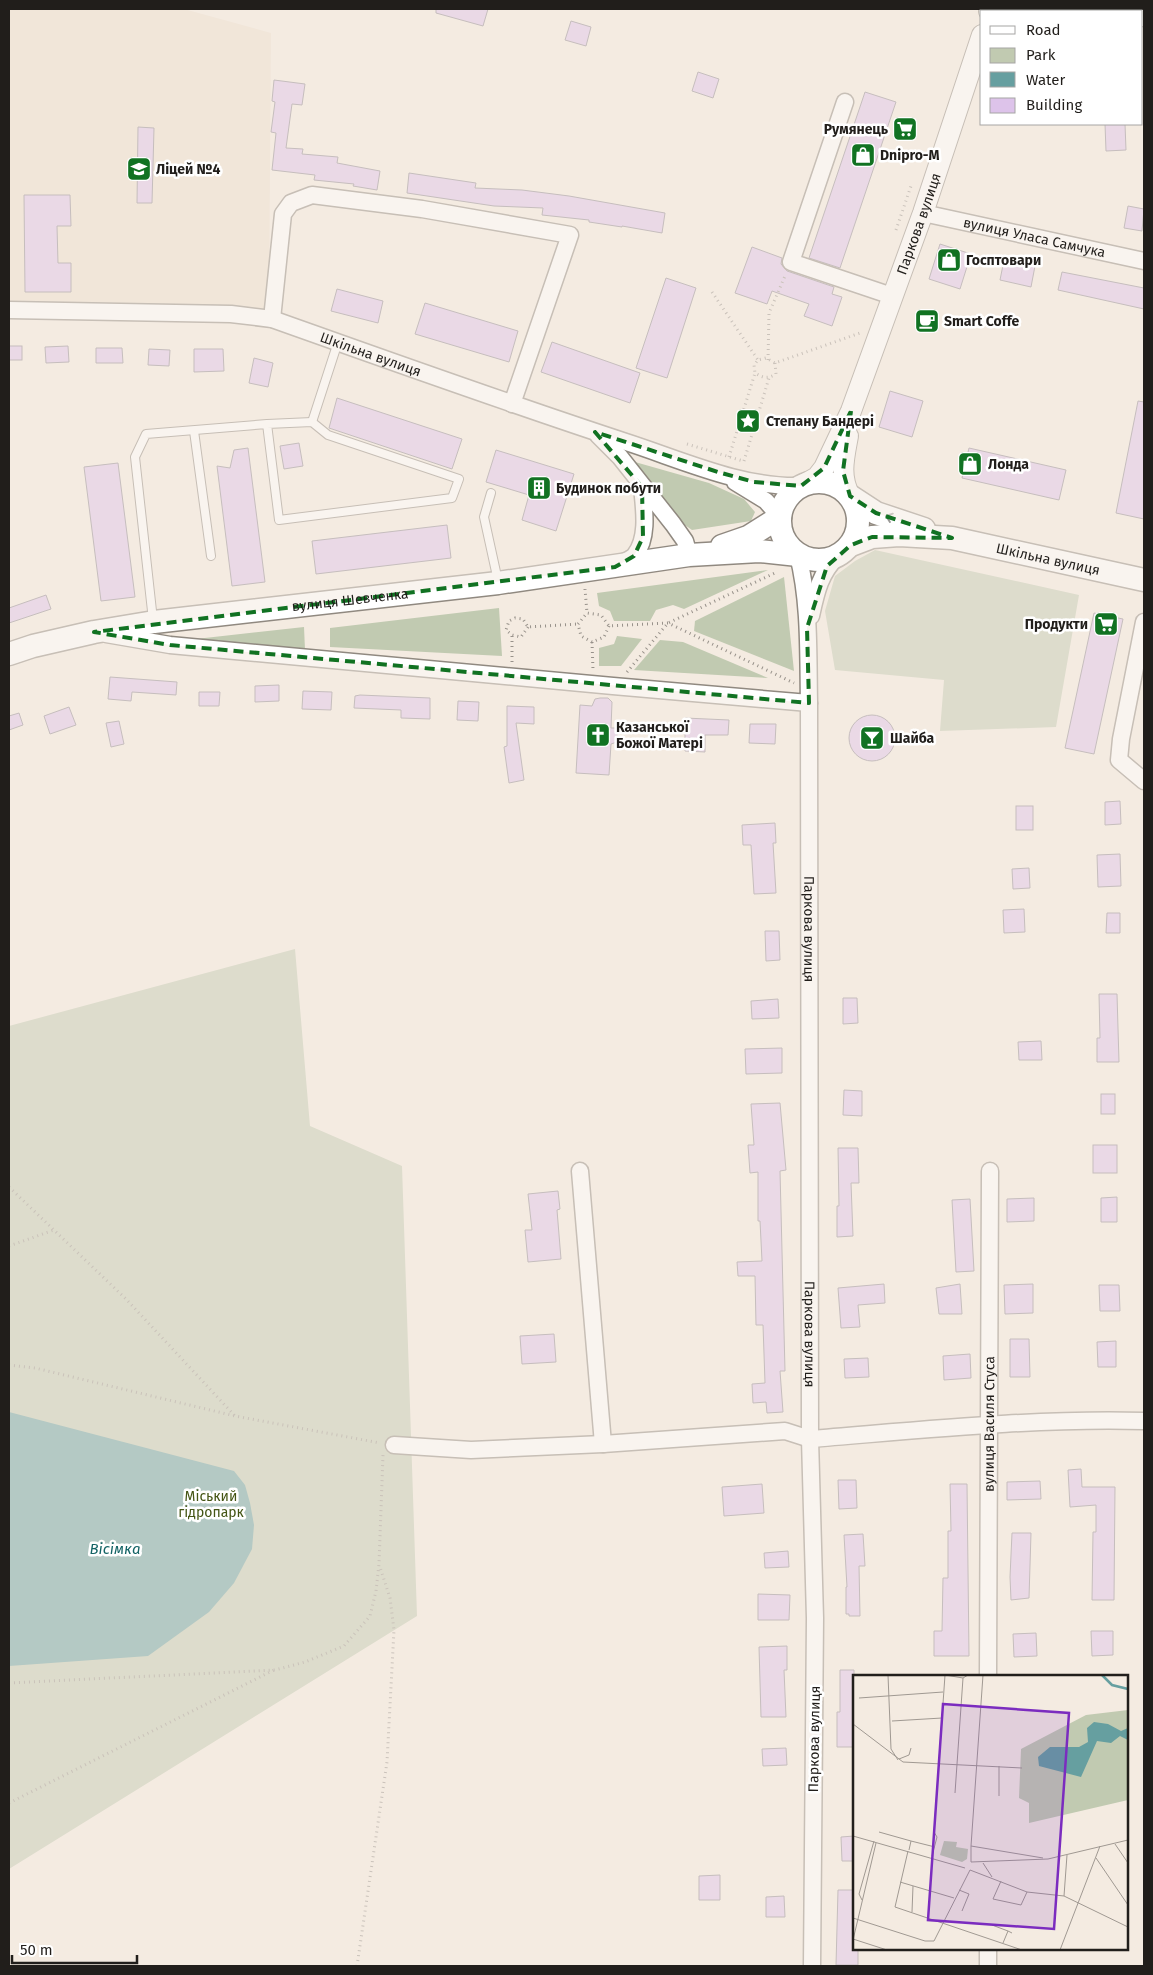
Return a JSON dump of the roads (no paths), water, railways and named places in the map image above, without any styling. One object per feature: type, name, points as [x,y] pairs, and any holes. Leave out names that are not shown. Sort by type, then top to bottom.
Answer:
[{"type":"main road","points":[[816,482],[831,484],[850,496],[858,512],[859,521],[855,538],[844,551],[822,561],[813,561],[798,555],[787,544],[780,530],[780,517],[783,505],[801,486],[816,482]]},
{"type":"main road","name":"Шкільна вулиця","points":[[850,496],[876,513],[952,538],[1144,580]]},
{"type":"main road","name":"вулиця Шевченка","points":[[692,555],[748,537],[780,517]]},
{"type":"main road","name":"Шкільна вулиця","points":[[844,551],[872,537],[899,535],[952,538]]},
{"type":"main road","name":"вулиця Шевченка","points":[[9,654],[33,646],[94,632],[154,622],[498,584],[692,555],[759,551],[798,555]]},
{"type":"street","name":"Паркова вулиця","points":[[801,486],[817,477],[824,468],[852,411],[923,213],[980,40]]},
{"type":"street","points":[[845,102],[791,262],[892,296]]},
{"type":"street","points":[[272,319],[283,214],[291,204],[312,195],[422,209],[570,235],[512,404]]},
{"type":"street","name":"вулиця Уласа Самчука","points":[[923,213],[1144,262]]},
{"type":"street","name":"Шкільна вулиця","points":[[9,310],[232,314],[272,319],[512,404],[718,472]]},
{"type":"street","name":"Паркова вулиця","points":[[850,496],[844,484],[843,471],[852,411]]},
{"type":"street","points":[[595,432],[620,457],[685,541],[692,555]]},
{"type":"street","points":[[718,472],[754,482],[801,486]]},
{"type":"street","points":[[718,472],[766,501],[780,517]]},
{"type":"street","points":[[615,567],[634,556],[642,537],[644,518],[642,487]]},
{"type":"street","points":[[808,628],[820,581],[827,566],[844,551]]},
{"type":"street","points":[[798,555],[803,575],[808,628]]},
{"type":"street","points":[[1144,622],[1140,665],[1121,739],[1120,760],[1144,781]]},
{"type":"street","name":"Паркова вулиця","points":[[808,628],[810,1439],[815,1618],[812,1966]]},
{"type":"street","points":[[94,632],[170,645],[809,703]]},
{"type":"street","points":[[580,1171],[603,1444]]},
{"type":"street","name":"вулиця Василя Стуса","points":[[988,1675],[990,1171]]},
{"type":"street","points":[[388,1444],[471,1450],[603,1444],[785,1432],[810,1439],[989,1424],[1084,1420],[1144,1421]]},
{"type":"street","points":[[988,1950],[988,1966]]},
{"type":"lane","points":[[312,422],[338,342]]},
{"type":"lane","points":[[154,622],[135,457],[146,434],[267,424],[312,422],[328,435],[459,479],[452,498],[279,520],[267,424]]},
{"type":"lane","points":[[194,430],[211,556]]},
{"type":"lane","points":[[491,493],[484,517],[498,584]]},
{"type":"water","name":"Вісімка","points":[[9,1412],[234,1471],[245,1485],[250,1503],[254,1525],[252,1549],[234,1583],[209,1612],[148,1656],[9,1666]]},
{"type":"place","name":"Румянець","points":[[905,129]]},
{"type":"place","name":"Dnipro-M","points":[[863,155]]},
{"type":"place","name":"Ліцей №4","points":[[139,169]]},
{"type":"place","name":"Госптовари","points":[[949,260]]},
{"type":"place","name":"Smart Coffe","points":[[927,321]]},
{"type":"place","name":"Степану Бандері","points":[[748,421]]},
{"type":"place","name":"Лонда","points":[[970,464]]},
{"type":"place","name":"Будинок побути","points":[[539,488]]},
{"type":"place","name":"Продукти","points":[[1106,624]]},
{"type":"place","name":"Казанської Божої Матері","points":[[598,735]]},
{"type":"place","name":"Шайба","points":[[872,738]]},
{"type":"park label","name":"Міський гідропарк","points":[[211,1504]]}]
